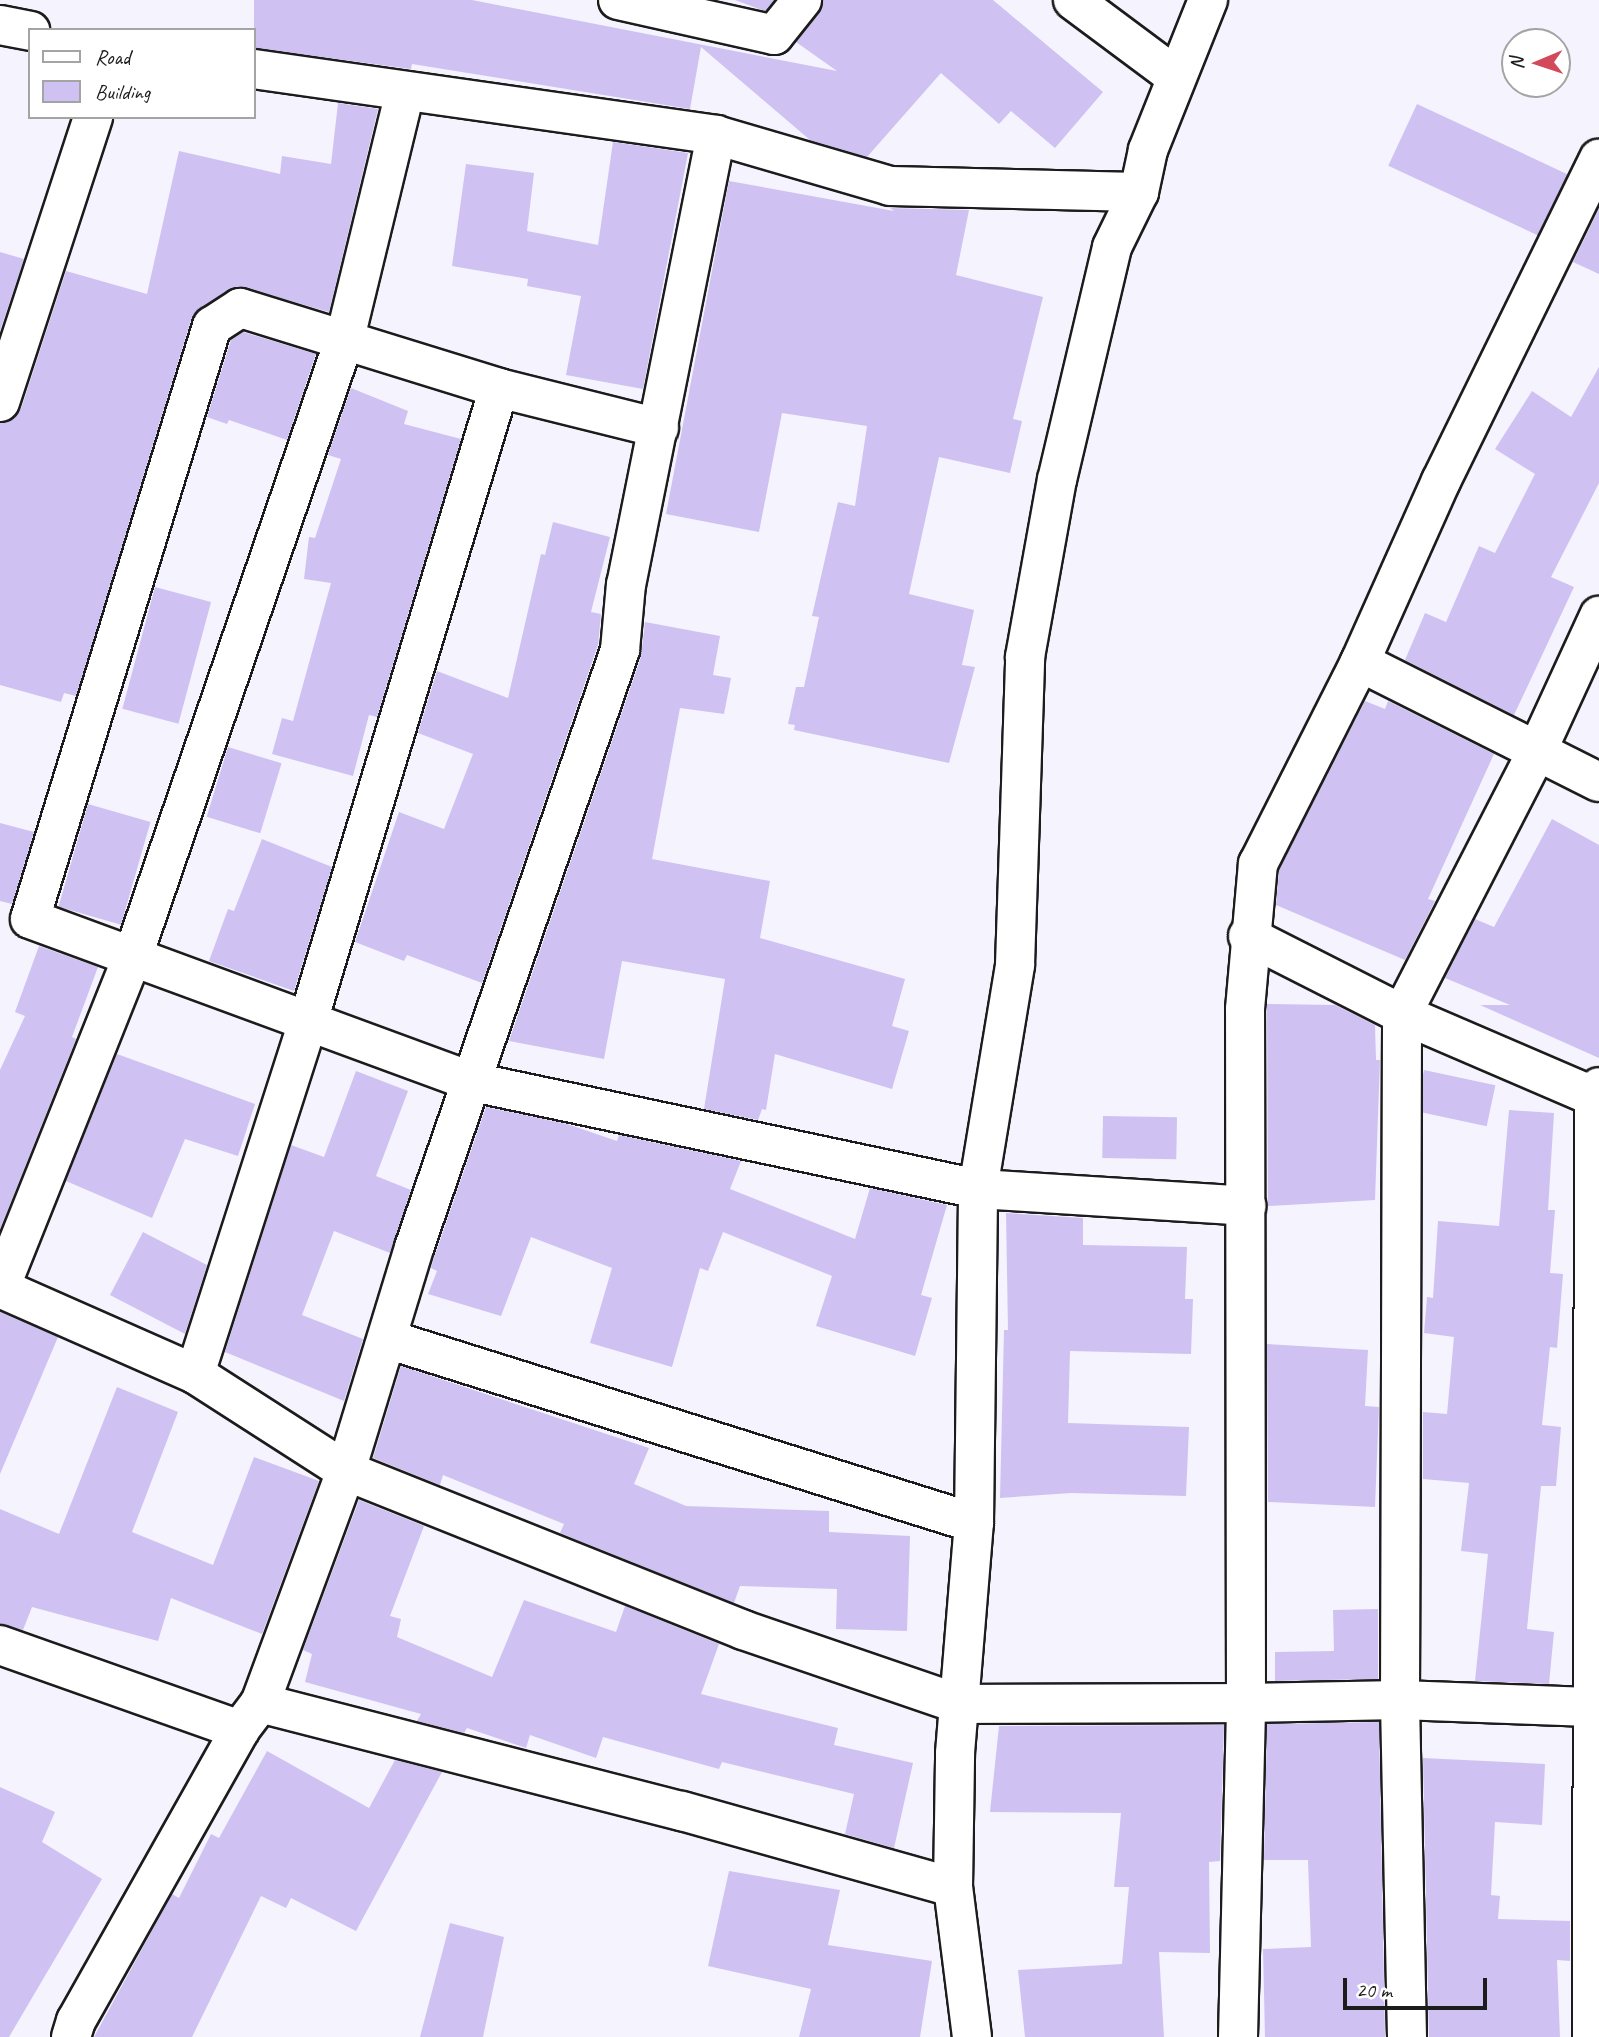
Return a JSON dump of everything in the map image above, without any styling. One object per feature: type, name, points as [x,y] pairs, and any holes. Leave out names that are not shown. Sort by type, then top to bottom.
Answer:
[{"type":"street","points":[[630,1],[774,35],[802,0]]},
{"type":"street","points":[[1073,0],[1175,76]]},
{"type":"street","points":[[972,2037],[953,1887],[958,1704],[974,1523],[978,1189],[1015,965],[1025,657],[1033,592],[1112,247],[1139,192],[1148,150],[1175,76],[1208,0]]},
{"type":"street","points":[[0,25],[28,30]]},
{"type":"street","points":[[256,69],[716,135],[890,186],[1139,192]]},
{"type":"street","points":[[405,91],[345,338],[133,956],[0,1288],[195,1374],[346,1471],[743,1630],[958,1704],[1400,1700],[1590,1707]]},
{"type":"street","points":[[0,402],[92,119]]},
{"type":"street","points":[[71,2037],[76,2021],[250,1717],[346,1471],[387,1339],[620,650],[626,584],[716,135]]},
{"type":"street","points":[[1238,2037],[1246,1703],[1248,936],[1258,863],[1360,662],[1447,469],[1599,159]]},
{"type":"street","points":[[659,428],[499,388],[345,338],[240,308],[212,326],[30,919],[309,1018],[473,1082],[978,1189],[1246,1206]]},
{"type":"street","points":[[195,1374],[309,1018],[499,388]]},
{"type":"street","points":[[1407,2037],[1400,1700],[1402,1014],[1537,751],[1599,617]]},
{"type":"street","points":[[1360,662],[1599,782]]},
{"type":"street","points":[[1248,936],[1402,1014],[1597,1095],[1590,1707],[1592,2037]]},
{"type":"street","points":[[387,1339],[974,1523]]},
{"type":"street","points":[[0,1645],[250,1717],[682,1811],[953,1887]]},
{"type":"building","points":[[254,0],[472,0],[837,71],[796,42],[819,14],[823,0],[993,0],[1103,92],[1055,148],[1011,111],[999,124],[941,73],[867,157],[810,140],[701,47],[690,109],[412,64],[411,69],[256,48]]},
{"type":"building","points":[[735,0],[774,0],[765,11]]},
{"type":"building","points":[[338,103],[378,109],[329,312],[238,286],[200,308],[191,320],[76,696],[64,693],[61,702],[0,685],[0,423],[14,419],[21,409],[66,271],[147,294],[179,151],[280,174],[282,156],[331,164]]},
{"type":"building","points":[[1417,104],[1567,174],[1539,236],[1388,166]]},
{"type":"building","points":[[613,142],[688,153],[643,389],[566,375],[581,296],[527,286],[528,279],[452,266],[466,164],[534,173],[527,231],[598,245]]},
{"type":"building","points":[[729,181],[894,211],[890,208],[969,210],[956,275],[1043,297],[1013,419],[1022,421],[1010,473],[939,457],[909,594],[974,610],[962,665],[975,667],[949,763],[794,730],[795,725],[788,724],[796,687],[804,687],[819,617],[812,616],[838,502],[855,506],[867,426],[782,413],[759,532],[666,514]]},
{"type":"building","points":[[1599,209],[1599,274],[1573,262]]},
{"type":"building","points":[[0,252],[24,259],[0,331]]},
{"type":"building","points":[[243,332],[316,354],[287,440],[229,420],[227,424],[207,417],[231,340]]},
{"type":"building","points":[[1599,367],[1599,483],[1551,577],[1574,587],[1514,715],[1405,660],[1425,613],[1446,622],[1479,546],[1495,553],[1535,474],[1495,449],[1532,391],[1571,417]]},
{"type":"building","points":[[351,388],[408,411],[404,424],[461,439],[377,717],[369,715],[353,776],[272,754],[282,718],[293,721],[331,583],[304,579],[309,537],[315,538],[341,459],[328,455]]},
{"type":"building","points":[[553,522],[610,537],[591,612],[601,614],[598,645],[482,983],[407,955],[404,961],[355,942],[399,812],[444,829],[473,754],[418,733],[437,671],[508,698],[541,554],[545,555]]},
{"type":"building","points":[[155,587],[211,602],[178,724],[122,709]]},
{"type":"building","points":[[645,622],[720,636],[713,675],[731,678],[724,714],[680,708],[652,859],[770,881],[760,938],[905,979],[892,1026],[909,1031],[892,1089],[775,1054],[766,1110],[762,1109],[758,1120],[704,1109],[725,979],[622,961],[604,1059],[509,1041],[641,657]]},
{"type":"building","points":[[1365,701],[1385,709],[1388,701],[1494,754],[1428,899],[1435,901],[1405,960],[1276,905],[1279,870]]},
{"type":"building","points":[[228,747],[282,763],[260,833],[207,817]]},
{"type":"building","points":[[88,804],[150,822],[121,925],[59,907]]},
{"type":"building","points":[[1552,819],[1599,845],[1599,1058],[1480,1005],[1510,1005],[1445,978],[1475,919],[1494,927]]},
{"type":"building","points":[[0,823],[34,832],[12,904],[0,901]]},
{"type":"building","points":[[262,839],[332,867],[294,991],[209,961],[228,909],[234,911]]},
{"type":"building","points":[[39,946],[98,967],[72,1037],[76,1039],[0,1229],[0,1070],[25,1016],[15,1012]]},
{"type":"building","points":[[1267,1004],[1335,1005],[1375,1025],[1376,1060],[1380,1060],[1375,1200],[1268,1206]]},
{"type":"building","points":[[117,1054],[255,1104],[238,1156],[185,1139],[152,1218],[66,1181]]},
{"type":"building","points":[[1424,1070],[1495,1085],[1487,1126],[1415,1111]]},
{"type":"building","points":[[356,1071],[408,1091],[376,1176],[411,1190],[390,1253],[334,1231],[302,1315],[363,1339],[344,1401],[225,1352],[291,1145],[324,1157]]},
{"type":"building","points":[[486,1107],[567,1124],[617,1141],[619,1135],[741,1161],[730,1189],[855,1239],[870,1188],[947,1205],[921,1295],[932,1298],[915,1356],[816,1326],[832,1276],[723,1232],[708,1271],[700,1268],[672,1367],[590,1343],[612,1268],[531,1237],[501,1316],[428,1294],[437,1271],[431,1268],[435,1255]]},
{"type":"building","points":[[1509,1110],[1554,1113],[1548,1210],[1555,1210],[1550,1273],[1563,1274],[1557,1348],[1550,1347],[1542,1425],[1561,1427],[1556,1486],[1541,1486],[1527,1629],[1554,1632],[1549,1684],[1475,1681],[1488,1554],[1461,1551],[1469,1483],[1423,1479],[1423,1412],[1447,1414],[1454,1337],[1424,1333],[1427,1297],[1433,1298],[1438,1221],[1499,1226]]},
{"type":"building","points":[[1103,1116],[1177,1117],[1176,1159],[1102,1158]]},
{"type":"building","points":[[1006,1213],[1083,1218],[1083,1245],[1187,1247],[1185,1299],[1193,1299],[1191,1354],[1070,1351],[1068,1423],[1189,1427],[1186,1496],[1071,1493],[1000,1498],[1004,1330],[1008,1330]]},
{"type":"building","points":[[143,1232],[207,1265],[185,1334],[110,1295]]},
{"type":"building","points":[[0,1312],[58,1337],[0,1474]]},
{"type":"building","points":[[1267,1344],[1368,1350],[1365,1406],[1379,1407],[1375,1507],[1268,1502]]},
{"type":"building","points":[[401,1366],[649,1448],[634,1484],[686,1506],[829,1511],[829,1532],[910,1536],[907,1631],[836,1629],[837,1589],[740,1586],[734,1603],[560,1533],[564,1524],[443,1475],[440,1485],[373,1458]]},
{"type":"building","points":[[117,1387],[178,1412],[132,1532],[213,1565],[254,1457],[319,1481],[262,1634],[171,1598],[158,1641],[32,1607],[23,1630],[0,1624],[0,1509],[59,1534]]},
{"type":"building","points":[[359,1500],[424,1526],[390,1616],[401,1619],[397,1637],[492,1677],[524,1600],[616,1632],[625,1606],[719,1644],[701,1694],[838,1728],[834,1745],[913,1763],[894,1848],[845,1834],[854,1794],[722,1762],[719,1769],[603,1737],[596,1758],[530,1735],[526,1748],[467,1728],[464,1733],[417,1721],[421,1714],[305,1682],[312,1654],[303,1650]]},
{"type":"building","points":[[1378,1609],[1378,1679],[1275,1681],[1275,1652],[1334,1651],[1333,1610]]},
{"type":"building","points":[[1379,1722],[1385,2037],[1265,2037],[1263,1949],[1311,1947],[1308,1860],[1264,1860],[1267,1724]]},
{"type":"building","points":[[1224,1725],[1220,1861],[1209,1862],[1210,1953],[1159,1952],[1164,2037],[1025,2037],[1018,1970],[1122,1964],[1129,1887],[1114,1887],[1121,1813],[990,1812],[999,1726]]},
{"type":"building","points":[[267,1751],[369,1808],[395,1760],[442,1772],[356,1931],[291,1898],[286,1908],[261,1896],[192,2037],[94,2037],[172,1894],[179,1898],[211,1834],[219,1838]]},
{"type":"building","points":[[1423,1758],[1545,1764],[1542,1825],[1495,1822],[1491,1895],[1500,1896],[1498,1919],[1570,1921],[1570,1961],[1557,1960],[1560,2037],[1429,2037]]},
{"type":"building","points":[[0,1787],[55,1812],[42,1842],[102,1879],[9,2037],[0,2037]]},
{"type":"building","points":[[729,1871],[840,1890],[828,1945],[932,1961],[920,2037],[799,2037],[811,1989],[708,1966]]},
{"type":"building","points":[[450,1923],[504,1937],[483,2037],[420,2037]]}]
